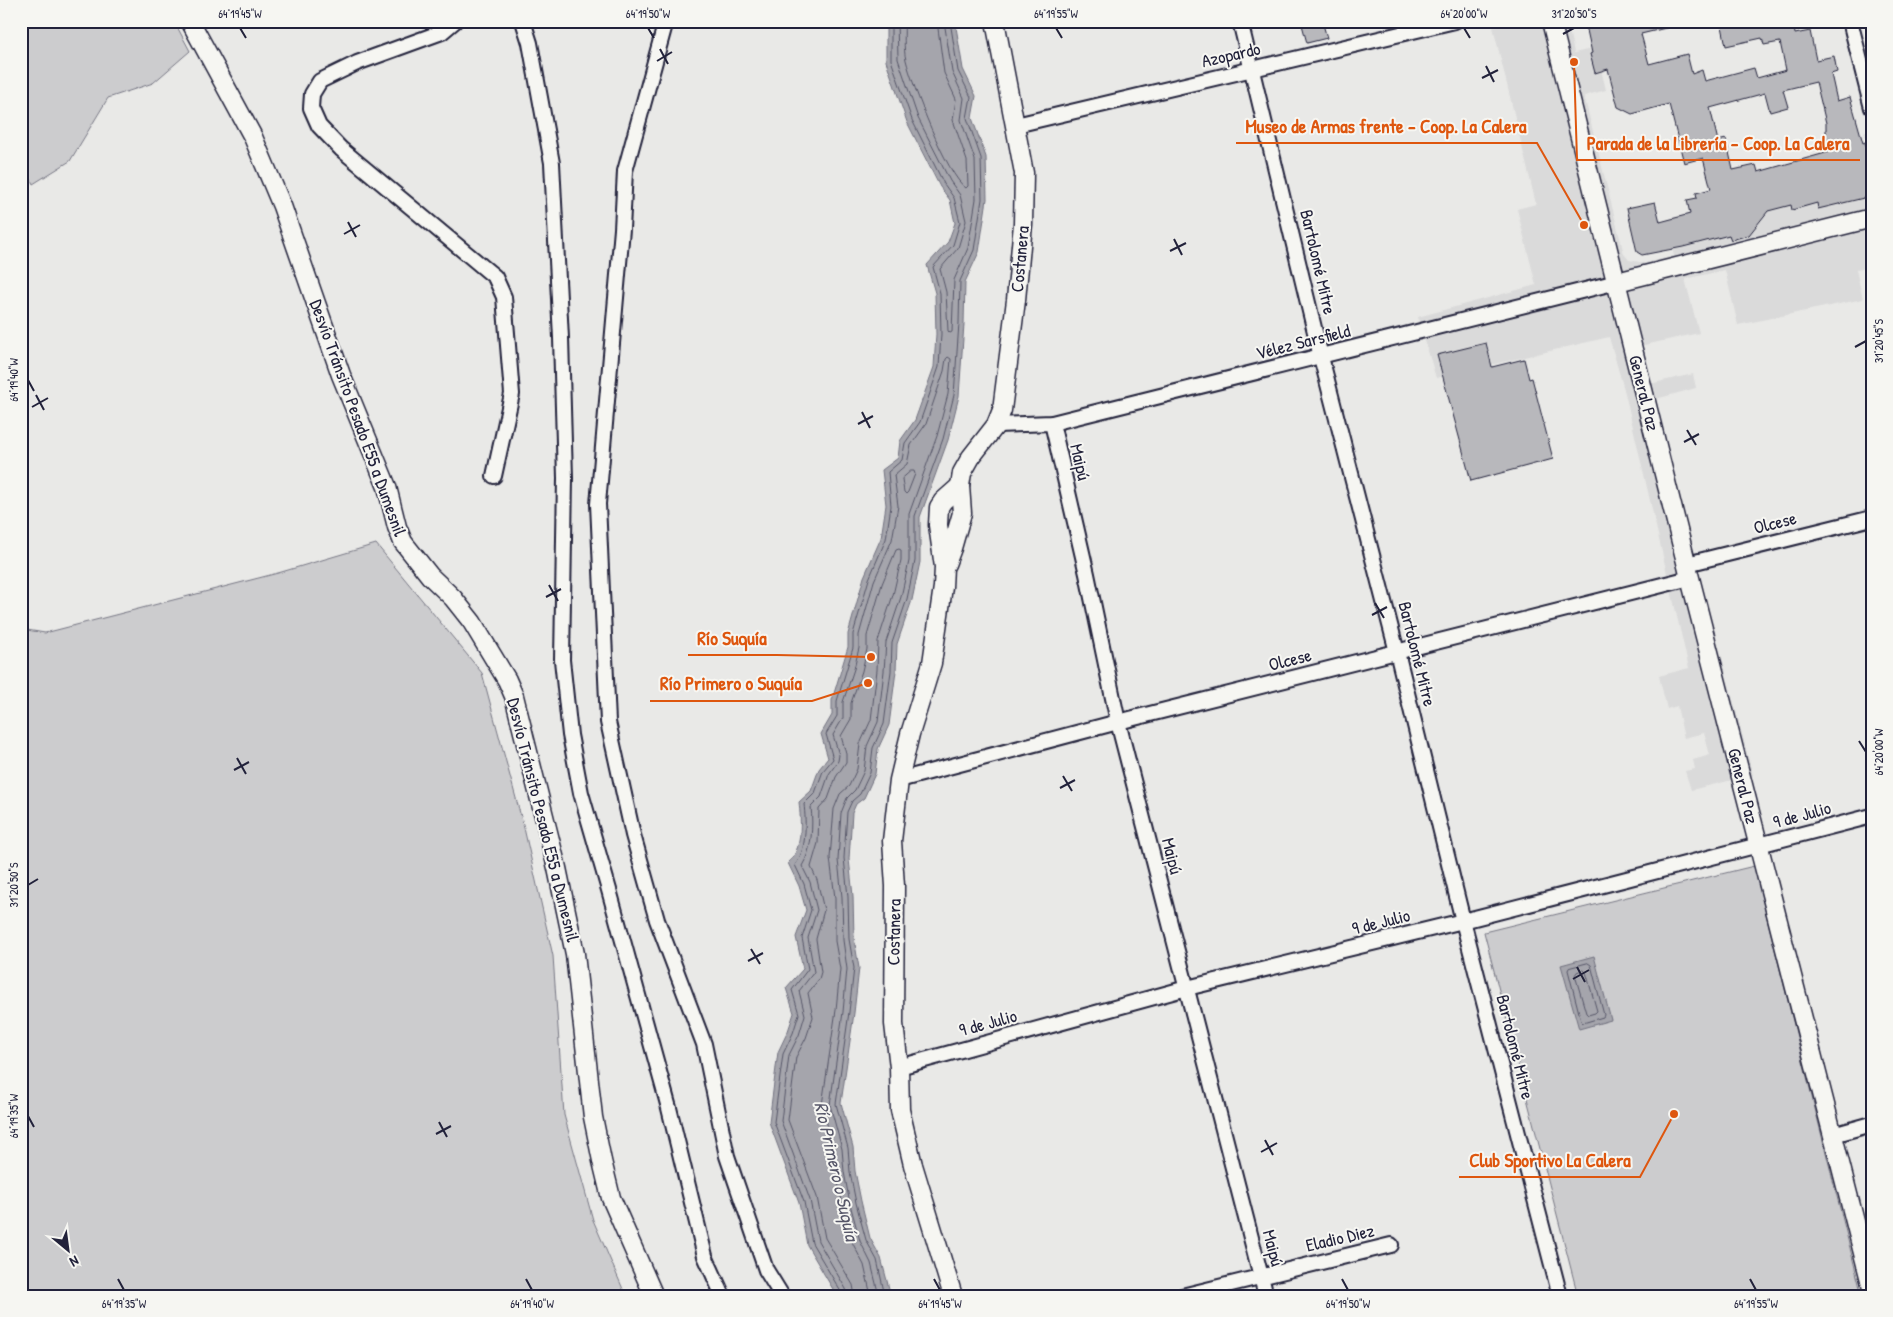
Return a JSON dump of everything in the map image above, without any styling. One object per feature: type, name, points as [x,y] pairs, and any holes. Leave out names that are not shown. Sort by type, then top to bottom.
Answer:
[{"type":"street","name":"Desvío Tránsito Pesado E55 a Dumesnil","points":[[190,21],[253,136],[282,206],[341,375],[387,487],[397,527],[403,542],[430,576],[454,598],[472,622],[507,680],[514,696],[552,849],[575,954],[593,1117],[602,1161],[611,1198],[654,1296]]},
{"type":"street","points":[[455,21],[442,32],[357,63],[320,81],[312,94],[311,108],[319,126],[341,149],[495,277],[504,297],[512,394],[494,476]]},
{"type":"street","points":[[524,21],[552,163],[561,338],[565,478],[562,660],[570,735],[581,793],[666,1099],[705,1256],[723,1296]]},
{"type":"street","points":[[666,21],[626,171],[598,504],[608,722],[633,835],[657,920],[704,1044],[726,1156],[766,1270],[782,1296]]},
{"type":"street","name":"Costanera","points":[[953,1296],[913,1165],[900,1110],[899,1067],[894,1024],[895,886],[892,841],[898,780],[932,663],[944,567],[938,526],[940,507],[943,501],[960,486],[962,473],[996,425],[1002,410],[1004,396],[1023,224],[1024,174],[995,21]]},
{"type":"street","name":"Bartolomé Mitre","points":[[1240,21],[1463,921],[1560,1296]]},
{"type":"street","name":"Azopardo","points":[[1016,125],[1455,21]]},
{"type":"street","name":"General Paz","points":[[1551,21],[1758,845],[1872,1288]]},
{"type":"street","points":[[1850,21],[1872,108]]},
{"type":"street","points":[[1616,282],[1872,218]]},
{"type":"street","name":"Vélez Sarsfield","points":[[996,425],[1052,423],[1616,282]]},
{"type":"street","name":"Maipú","points":[[1052,423],[1087,574],[1118,722],[1266,1296]]},
{"type":"street","name":"Olcese","points":[[898,780],[1118,722],[1397,652],[1872,518]]},
{"type":"street","name":"9 de Julio","points":[[899,1067],[1187,988],[1463,921],[1872,816]]},
{"type":"street","points":[[1833,1135],[1872,1124]]},
{"type":"street","name":"Eladio Diez","points":[[1182,1296],[1261,1275],[1391,1245]]},
{"type":"shaded area","points":[[21,21],[174,21],[190,51],[153,83],[108,98],[70,161],[33,184],[21,158]]},
{"type":"shaded area","points":[[1517,21],[1567,21],[1574,53],[1596,48],[1606,90],[1584,96],[1624,254],[1629,260],[1645,263],[1674,256],[1665,220],[1872,167],[1872,267],[1856,270],[1863,299],[1738,325],[1725,270],[1685,279],[1699,333],[1640,346],[1650,384],[1693,374],[1696,388],[1656,399],[1671,465],[1753,775],[1691,790],[1685,771],[1695,769],[1693,760],[1710,755],[1704,733],[1684,738],[1677,706],[1667,709],[1659,676],[1689,668],[1625,393],[1609,337],[1436,378],[1418,317],[1536,285],[1517,209],[1536,204],[1493,27]]},
{"type":"shaded area","points":[[1872,130],[1872,159],[1864,132]]},
{"type":"shaded area","points":[[376,544],[482,673],[524,828],[553,956],[564,1115],[593,1220],[626,1296],[21,1296],[21,629],[45,633],[278,573]]},
{"type":"shaded area","points":[[1754,866],[1862,1296],[1578,1296],[1484,932]]},
{"type":"water","points":[[886,21],[955,21],[963,69],[976,96],[972,118],[986,157],[987,199],[979,252],[965,282],[959,396],[948,440],[920,517],[920,562],[912,600],[897,644],[896,671],[889,725],[878,749],[875,774],[864,798],[856,804],[852,813],[849,859],[853,896],[854,938],[859,968],[841,1103],[853,1147],[855,1171],[870,1238],[881,1258],[891,1296],[837,1296],[807,1245],[799,1203],[769,1122],[778,1052],[794,1013],[786,988],[803,969],[796,937],[806,910],[799,886],[788,863],[799,843],[799,802],[811,791],[819,769],[828,758],[821,734],[832,715],[832,700],[848,647],[848,634],[864,577],[881,538],[886,505],[882,470],[898,458],[900,441],[915,420],[934,367],[936,334],[935,293],[927,265],[948,242],[955,223],[950,200],[940,187],[907,122],[886,61]]},
{"type":"water","points":[[1594,956],[1611,1020],[1579,1029],[1561,965]]},
{"type":"building","points":[[1301,21],[1322,21],[1327,38],[1307,43]]},
{"type":"building","points":[[1585,21],[1669,21],[1670,27],[1641,34],[1649,64],[1687,54],[1692,74],[1702,70],[1705,81],[1754,68],[1757,78],[1786,70],[1780,42],[1764,45],[1762,38],[1726,46],[1721,21],[1793,21],[1795,34],[1810,31],[1816,60],[1834,56],[1837,72],[1831,74],[1837,101],[1850,97],[1872,170],[1872,196],[1818,209],[1817,203],[1792,210],[1791,205],[1768,211],[1749,235],[1731,240],[1729,235],[1642,255],[1637,252],[1627,208],[1655,202],[1660,222],[1690,214],[1687,200],[1697,198],[1696,193],[1711,189],[1703,158],[1684,163],[1669,104],[1632,114],[1618,107],[1608,69],[1595,73],[1590,54],[1592,53]],"holes":[[[1816,82],[1826,123],[1826,139],[1829,152],[1758,172],[1756,165],[1733,170],[1726,139],[1718,141],[1710,108],[1765,93],[1770,112],[1788,107],[1783,90]]]},
{"type":"building","points":[[1486,343],[1492,367],[1524,359],[1529,379],[1532,378],[1553,459],[1471,481],[1437,355]]},
{"type":"place","name":"Parada de la Librería - Coop. La Calera","points":[[1574,62]]},
{"type":"place","name":"Museo de Armas frente - Coop. La Calera","points":[[1584,225]]},
{"type":"place","name":"Río Suquía","points":[[871,657]]},
{"type":"place","name":"Río Primero o Suquía","points":[[868,683]]},
{"type":"place","name":"Club Sportivo La Calera","points":[[1674,1114]]}]
